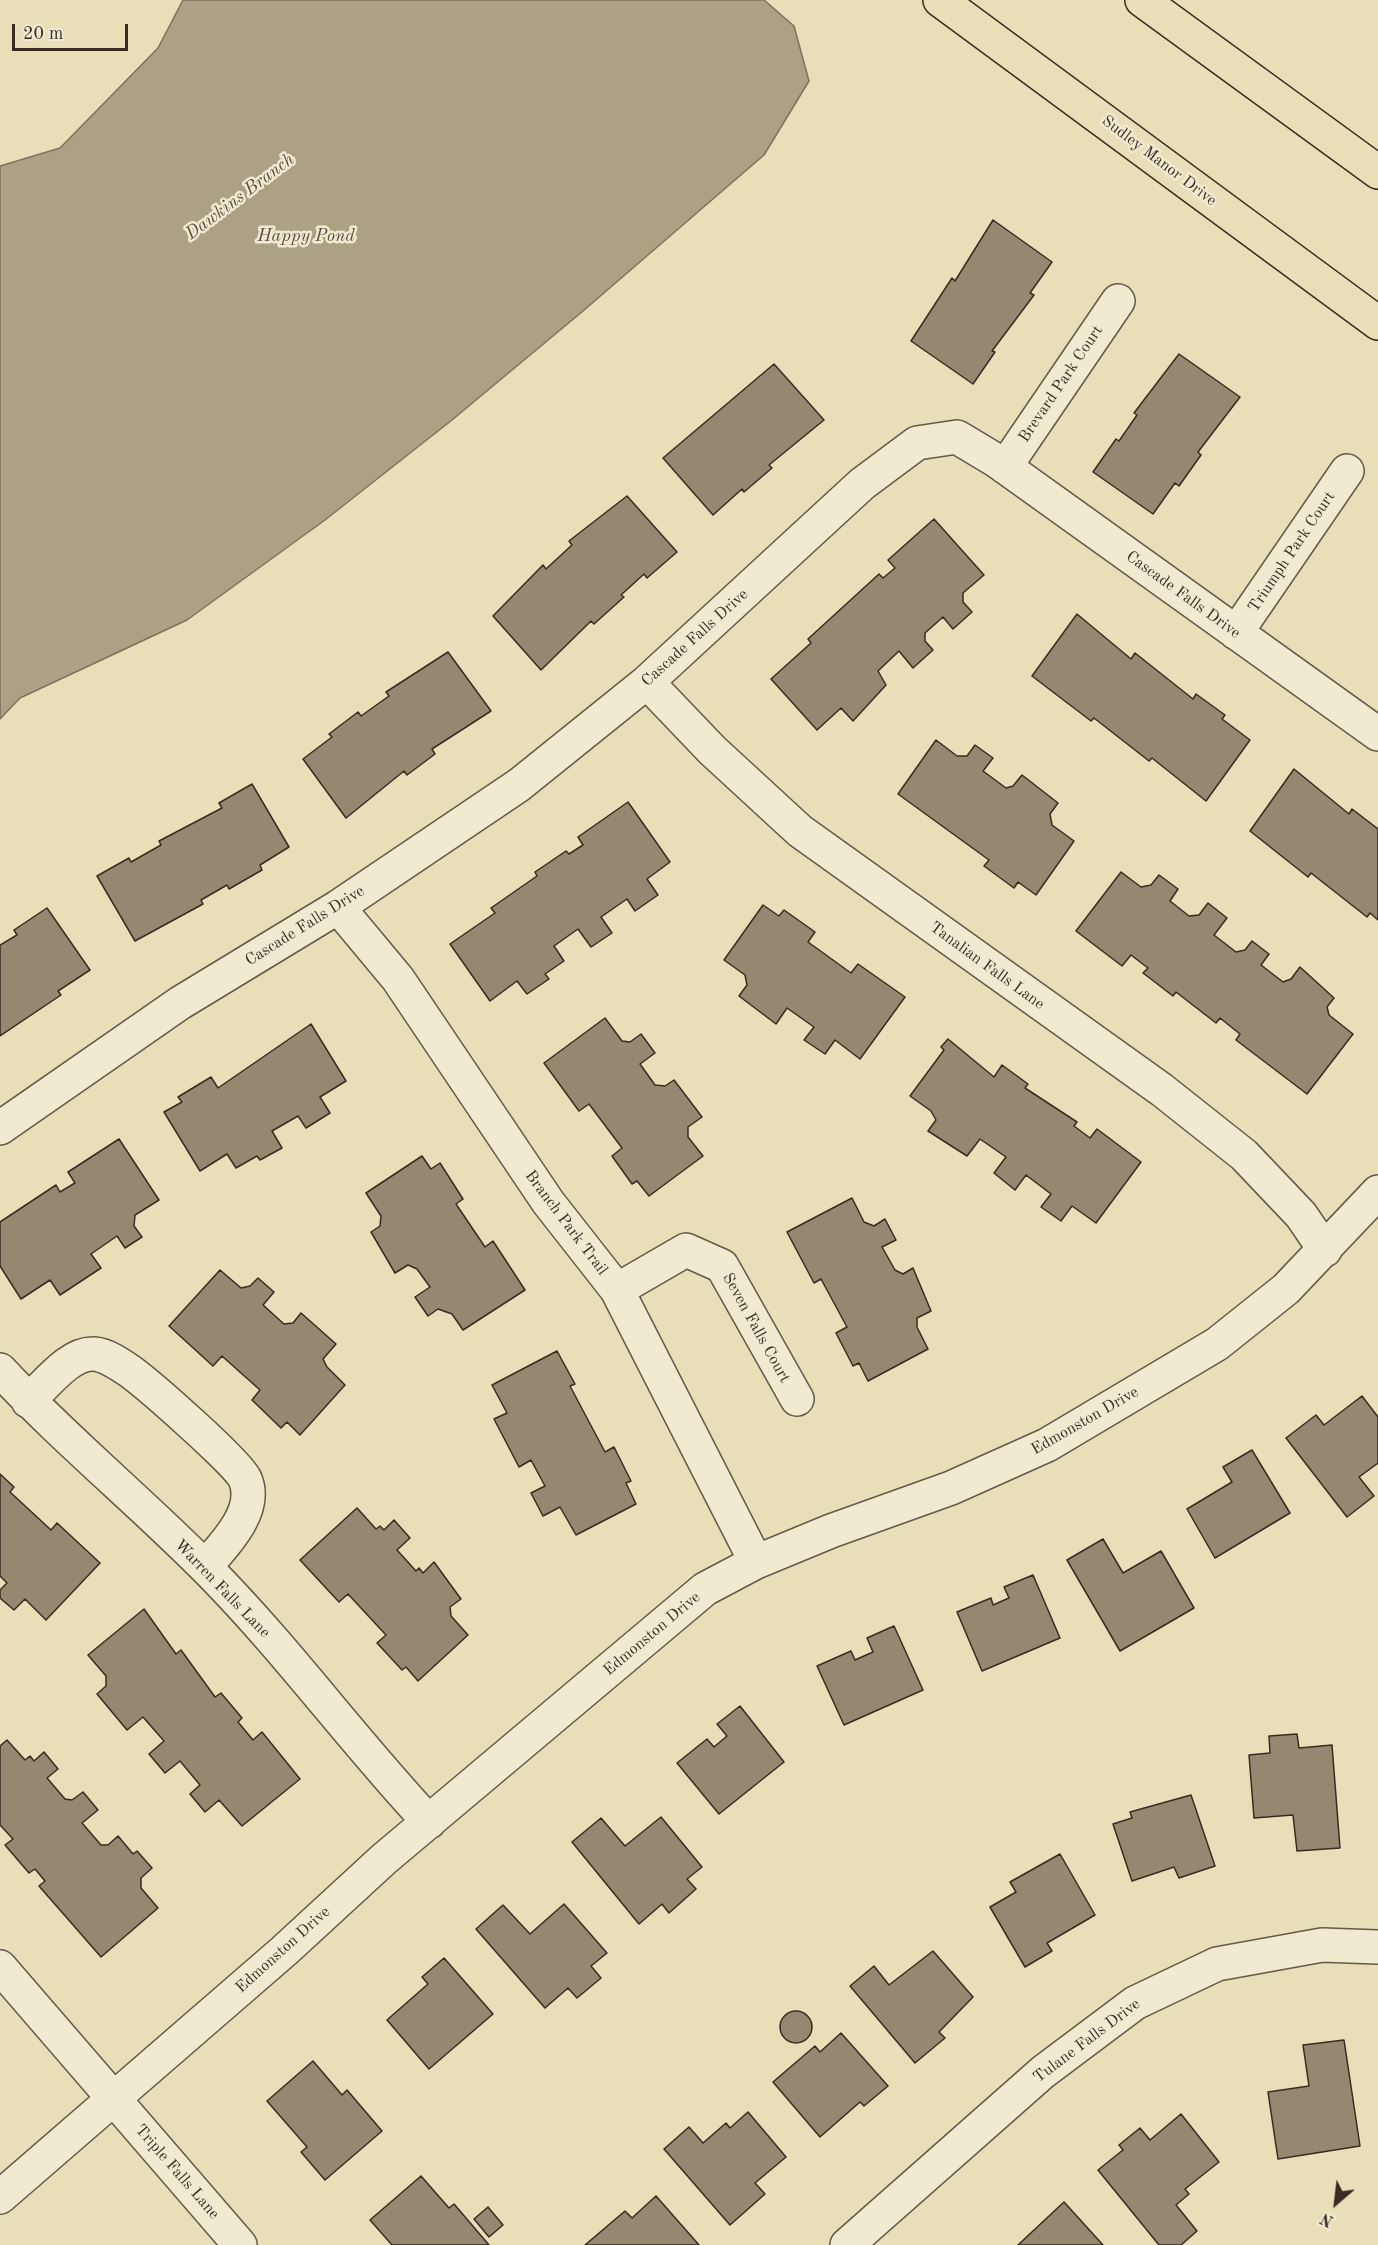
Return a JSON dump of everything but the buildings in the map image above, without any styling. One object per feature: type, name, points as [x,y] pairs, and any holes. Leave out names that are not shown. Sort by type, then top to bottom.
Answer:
[{"type":"main road","name":"Sudley Manor Drive","points":[[940,0],[1378,323]]},
{"type":"main road","points":[[1142,0],[1378,171]]},
{"type":"street","name":"Brevard Park Court","points":[[1005,467],[1118,301]]},
{"type":"street","name":"Cascade Falls Drive","points":[[0,1128],[180,1002],[338,908],[519,784],[647,682],[862,484],[918,443],[957,437],[1005,467],[1378,734]]},
{"type":"street","name":"Triumph Park Court","points":[[1236,633],[1347,471]]},
{"type":"street","name":"Tanalian Falls Lane","points":[[647,682],[712,750],[800,831],[1162,1090],[1244,1155],[1301,1215],[1325,1250]]},
{"type":"street","name":"Branch Park Trail","points":[[338,908],[398,979],[548,1202],[617,1290],[756,1562]]},
{"type":"street","name":"Edmonston Drive","points":[[0,2197],[429,1822],[705,1589],[756,1562],[831,1531],[951,1488],[1047,1445],[1217,1344],[1286,1289],[1378,1192]]},
{"type":"street","name":"Seven Falls Court","points":[[617,1290],[686,1250],[722,1266],[797,1399]]},
{"type":"street","points":[[28,1401],[69,1364],[81,1356],[94,1354],[110,1359],[132,1373],[230,1460],[245,1480],[246,1502],[232,1535],[205,1567]]},
{"type":"street","name":"Warren Falls Lane","points":[[0,1370],[28,1401],[205,1567],[301,1672],[390,1780],[429,1822]]},
{"type":"street","name":"Tulane Falls Drive","points":[[847,2245],[1043,2072],[1135,2003],[1217,1964],[1322,1944],[1378,1947]]},
{"type":"street","name":"Triple Falls Lane","points":[[0,1967],[240,2245]]},
{"type":"water","name":"Happy Pond","points":[[183,0],[764,0],[794,26],[809,81],[764,155],[452,420],[325,520],[187,620],[20,698],[0,719],[0,166],[60,148],[158,48]]},
{"type":"water label","name":"Dawkins Branch","points":[[240,197]]}]
